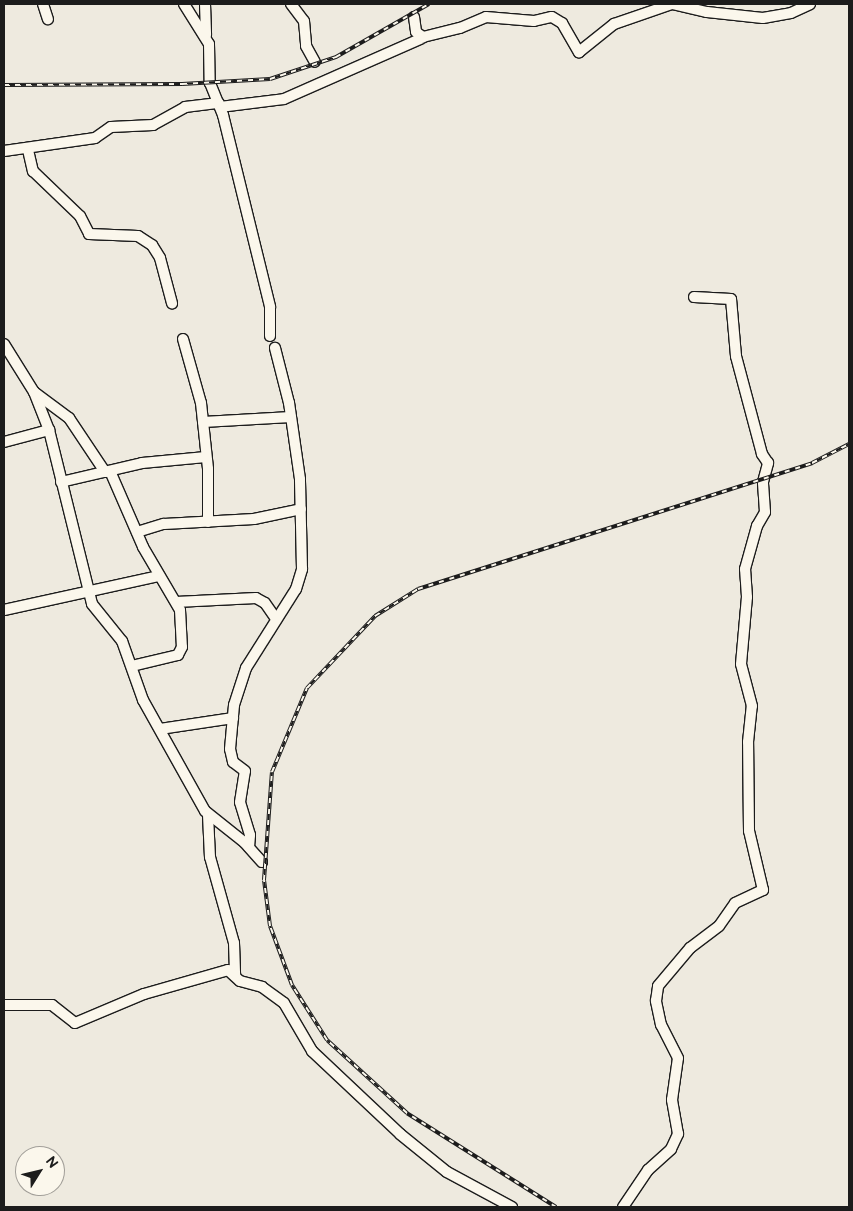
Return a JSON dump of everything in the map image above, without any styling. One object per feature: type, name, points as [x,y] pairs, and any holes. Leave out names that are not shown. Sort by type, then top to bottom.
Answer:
[{"type":"street","points":[[44,4],[48,19]]},
{"type":"street","points":[[184,4],[207,38]]},
{"type":"street","points":[[204,4],[210,84],[219,105],[270,308],[270,336]]},
{"type":"street","points":[[291,4],[304,21],[306,46],[314,62]]},
{"type":"street","points":[[414,17],[416,32],[423,37],[460,28],[486,17],[534,21],[552,17],[562,23],[579,52],[614,24],[672,4],[707,12],[763,18],[791,13],[810,4]]},
{"type":"street","points":[[4,151],[28,150],[96,138],[111,127],[152,125],[184,107],[284,100],[420,39]]},
{"type":"street","points":[[28,150],[31,166],[38,177],[78,213],[89,234],[138,236],[152,244],[160,258],[172,304]]},
{"type":"street","points":[[623,1207],[648,1170],[671,1148],[678,1134],[672,1100],[678,1058],[661,1025],[656,996],[658,986],[690,948],[721,923],[735,903],[763,890],[749,830],[748,742],[752,706],[741,664],[747,597],[745,572],[757,526],[765,512],[763,482],[768,463],[762,454],[736,356],[731,299],[694,297]]},
{"type":"street","points":[[183,339],[198,383],[206,457],[208,522]]},
{"type":"street","points":[[4,344],[34,392],[49,430],[88,592],[100,618],[122,641],[143,700],[160,729],[176,764],[208,815],[249,847],[262,862]]},
{"type":"street","points":[[249,847],[250,835],[240,802],[245,771],[234,762],[230,750],[233,718],[246,668],[296,589],[302,569],[301,509],[291,417],[275,348]]},
{"type":"street","points":[[34,392],[69,418],[108,472],[159,576],[180,610],[180,652],[174,657],[132,666]]},
{"type":"street","points":[[203,422],[291,417]]},
{"type":"street","points":[[204,437],[218,421]]},
{"type":"street","points":[[4,442],[49,430]]},
{"type":"street","points":[[60,482],[142,463],[206,457]]},
{"type":"street","points":[[137,532],[164,524],[254,519],[301,509]]},
{"type":"street","points":[[4,610],[159,576]]},
{"type":"street","points":[[176,602],[256,598],[265,603],[276,619]]},
{"type":"street","points":[[160,729],[233,718]]},
{"type":"street","points":[[208,815],[214,875],[234,943],[235,976]]},
{"type":"street","points":[[4,1005],[52,1004],[73,1023],[144,994],[212,972],[228,970],[240,981],[262,987],[284,1003],[312,1051],[400,1134],[447,1172],[512,1207]]},
{"type":"railway","points":[[4,85],[182,84],[270,79],[336,57],[429,4]]},
{"type":"railway","points":[[556,1207],[407,1113],[327,1040],[292,985],[270,926],[264,880],[272,772],[307,688],[375,616],[418,589],[812,463],[849,444]]}]
